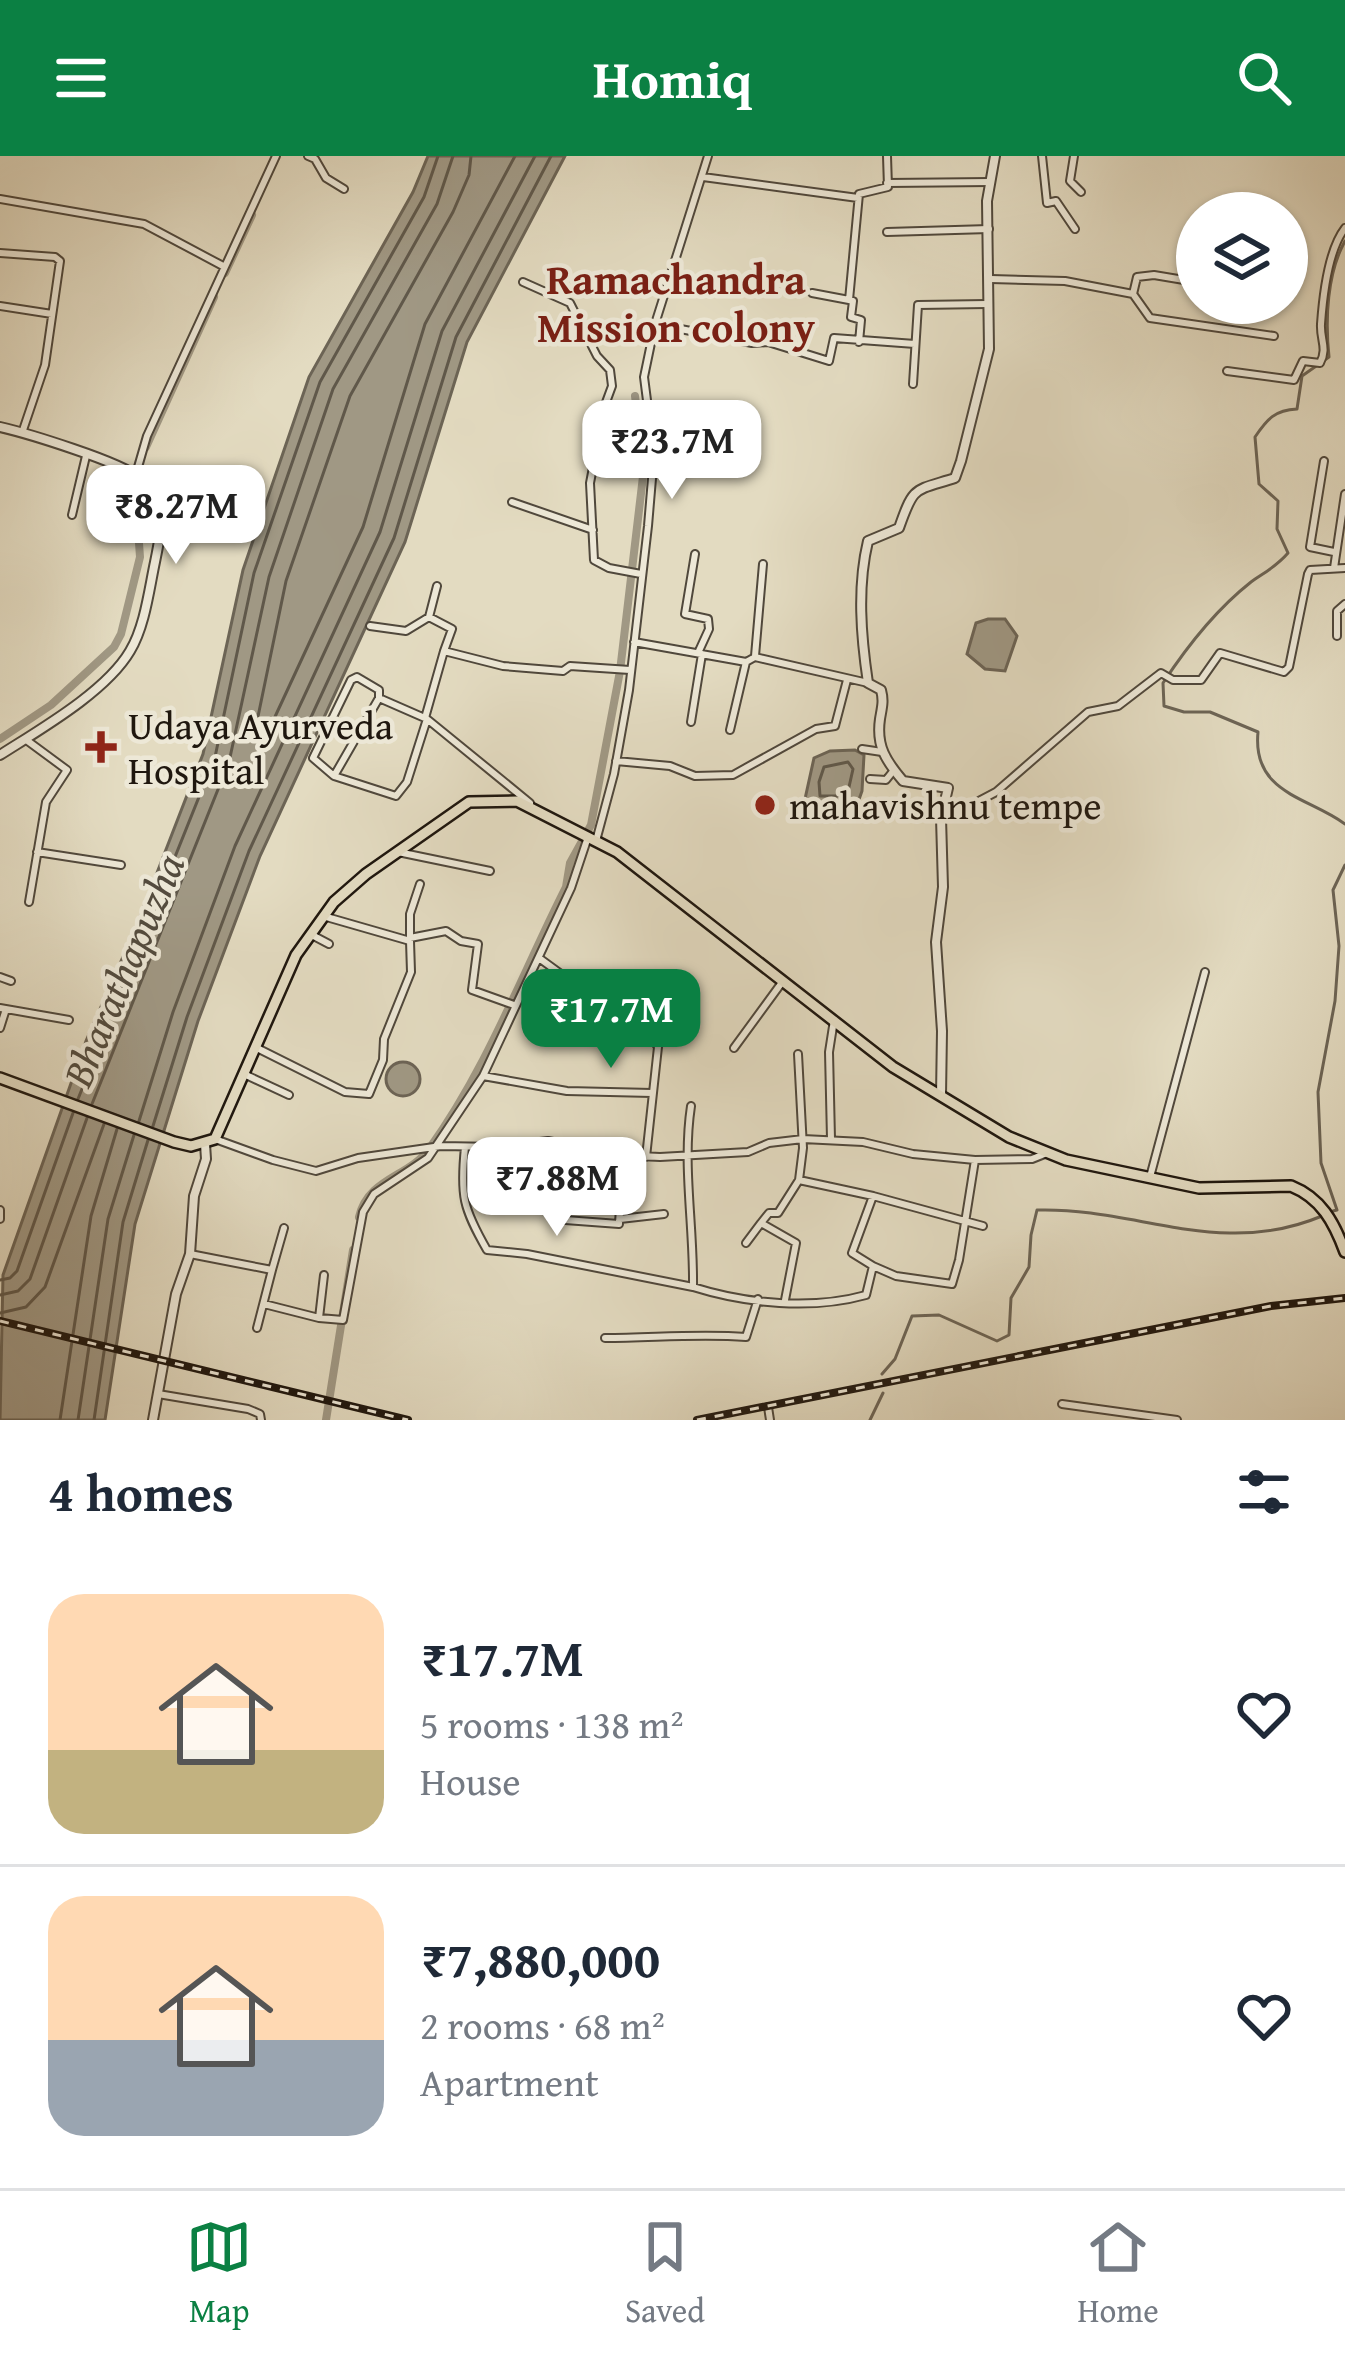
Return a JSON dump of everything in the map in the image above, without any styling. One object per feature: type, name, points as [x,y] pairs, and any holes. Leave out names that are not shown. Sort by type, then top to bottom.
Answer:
[{"type":"main road","points":[[0,1078],[175,1142],[210,1141],[245,1076],[278,994],[323,916],[366,874],[470,802],[517,801],[589,838],[664,886],[893,1067],[1010,1137],[1047,1153],[1219,1190],[1291,1186],[1318,1202],[1341,1229],[1345,1252]]},
{"type":"street","points":[[136,475],[147,436],[276,156]]},
{"type":"street","points":[[308,156],[326,178],[344,190]]},
{"type":"street","points":[[264,1304],[343,1320],[369,1199],[428,1158],[483,1076],[571,888],[616,761],[632,670],[634,572],[654,454],[644,376],[655,324],[708,156]]},
{"type":"street","points":[[849,300],[859,194],[888,187],[886,156]]},
{"type":"street","points":[[868,683],[861,620],[868,541],[899,528],[910,494],[920,486],[955,478],[984,378],[995,156]]},
{"type":"street","points":[[1042,156],[1047,203],[1057,201],[1075,229]]},
{"type":"street","points":[[1074,156],[1070,181],[1081,192]]},
{"type":"street","points":[[703,177],[858,198]]},
{"type":"street","points":[[887,183],[991,182]]},
{"type":"street","points":[[0,200],[144,224],[225,267]]},
{"type":"street","points":[[1227,371],[1294,380],[1303,361],[1320,363],[1333,243],[1345,228]]},
{"type":"street","points":[[887,232],[989,229]]},
{"type":"street","points":[[0,253],[55,256],[60,261],[45,365],[22,433]]},
{"type":"street","points":[[1133,294],[1137,277],[1154,274],[1176,278]]},
{"type":"street","points":[[991,279],[1065,281],[1133,294],[1150,318],[1274,336]]},
{"type":"street","points":[[523,282],[570,304],[597,356],[610,370],[612,386],[590,483],[594,560],[634,572]]},
{"type":"street","points":[[812,293],[853,301],[851,317],[861,320],[859,342]]},
{"type":"street","points":[[913,384],[918,305],[991,304]]},
{"type":"street","points":[[0,306],[52,314]]},
{"type":"street","points":[[655,324],[768,342],[829,361],[834,338],[915,344]]},
{"type":"street","points":[[0,427],[136,475],[156,496],[163,514],[151,581],[130,652],[84,696],[0,755]]},
{"type":"street","points":[[73,515],[86,456]]},
{"type":"street","points":[[1324,460],[1310,547],[1334,552]]},
{"type":"street","points":[[1334,568],[1345,494]]},
{"type":"street","points":[[512,502],[592,530]]},
{"type":"street","points":[[692,722],[700,653],[709,628],[708,619],[686,614],[695,554]]},
{"type":"street","points":[[730,730],[751,660],[763,564]]},
{"type":"street","points":[[942,814],[960,811],[996,792],[1088,712],[1118,706],[1161,673],[1172,680],[1201,680],[1220,652],[1284,672],[1289,667],[1310,570],[1345,568]]},
{"type":"street","points":[[370,626],[406,631],[429,617],[436,586]]},
{"type":"street","points":[[1336,636],[1337,611],[1345,604]]},
{"type":"street","points":[[334,776],[379,698],[379,690],[357,677],[351,680],[313,758],[334,776],[396,796],[407,782],[452,629],[429,617]]},
{"type":"street","points":[[634,642],[868,683],[884,698],[878,739],[881,752],[903,782],[948,788],[942,814],[943,887],[936,942],[941,1095]]},
{"type":"street","points":[[444,651],[503,667],[632,670]]},
{"type":"street","points":[[616,761],[670,766],[695,776],[733,775],[816,729],[835,726],[847,680]]},
{"type":"street","points":[[379,698],[426,718],[537,809]]},
{"type":"street","points":[[25,739],[67,770],[46,802],[29,902]]},
{"type":"street","points":[[862,749],[881,752]]},
{"type":"street","points":[[871,779],[886,780],[894,770]]},
{"type":"street","points":[[38,852],[122,866]]},
{"type":"street","points":[[398,852],[490,871]]},
{"type":"street","points":[[257,1048],[346,1092],[369,1094],[383,1060],[384,1039],[411,972],[410,914],[420,884]]},
{"type":"street","points":[[323,916],[410,939],[446,931],[478,944],[472,990],[516,1005]]},
{"type":"street","points":[[310,934],[329,944]]},
{"type":"street","points":[[539,958],[603,996],[601,1037],[653,1040],[658,1046],[646,1156]]},
{"type":"street","points":[[1150,1177],[1205,972]]},
{"type":"street","points":[[0,977],[11,981]]},
{"type":"street","points":[[734,1048],[783,981]]},
{"type":"street","points":[[0,1028],[3,1008],[68,1020]]},
{"type":"street","points":[[830,1139],[829,1052],[834,1020]]},
{"type":"street","points":[[746,1243],[769,1213],[778,1214],[799,1180],[798,1054]]},
{"type":"street","points":[[245,1076],[289,1095]]},
{"type":"street","points":[[483,1076],[567,1091],[653,1093]]},
{"type":"street","points":[[691,1106],[685,1156],[694,1287]]},
{"type":"street","points":[[153,1420],[176,1294],[190,1254],[194,1196],[210,1141],[316,1171],[376,1155],[526,1142],[646,1156],[748,1152],[802,1138],[975,1160],[1032,1159],[1047,1153]]},
{"type":"street","points":[[561,1143],[552,1220],[620,1224],[623,1155]]},
{"type":"street","points":[[465,1148],[464,1211],[487,1250],[694,1287],[734,1299],[818,1306],[866,1295],[873,1266]]},
{"type":"street","points":[[873,1196],[852,1253],[896,1276],[952,1284],[975,1160]]},
{"type":"street","points":[[799,1180],[983,1226]]},
{"type":"street","points":[[0,1210],[0,1219]]},
{"type":"street","points":[[620,1219],[664,1214]]},
{"type":"street","points":[[761,1223],[796,1243],[785,1300]]},
{"type":"street","points":[[257,1328],[284,1228]]},
{"type":"street","points":[[190,1254],[272,1270]]},
{"type":"street","points":[[319,1318],[324,1274]]},
{"type":"street","points":[[605,1338],[704,1333],[746,1337],[758,1299]]},
{"type":"street","points":[[157,1394],[248,1409],[260,1414],[261,1420]]},
{"type":"street","points":[[1062,1404],[1177,1420]]},
{"type":"street","points":[[768,1407],[770,1420]]},
{"type":"water","name":"Bharathapuzha","points":[[428,156],[565,156],[467,342],[405,542],[260,856],[198,1021],[135,1224],[105,1420],[0,1420],[3,1275],[86,1041],[203,754],[243,570],[309,377],[413,192]]},
{"type":"water","points":[[1005,619],[1017,636],[1005,671],[985,669],[967,654],[976,623]]},
{"type":"water","points":[[855,750],[864,755],[856,808],[817,809],[805,799],[814,758],[830,751]]},
{"type":"water","points":[[403,1062],[415,1067],[420,1079],[415,1091],[403,1096],[391,1091],[386,1079],[391,1067]]},
{"type":"waterway","points":[[225,273],[252,215]]},
{"type":"waterway","points":[[1345,241],[1329,297],[1329,357],[1302,376],[1297,409],[1272,417],[1255,437],[1259,484],[1278,501],[1277,529],[1288,553],[1227,604],[1163,683],[1164,706],[1210,712],[1258,732],[1259,753],[1273,781],[1345,824]]},
{"type":"waterway","points":[[146,447],[214,297]]},
{"type":"waterway","points":[[359,1217],[371,1194],[429,1149],[469,1086],[566,887],[570,863],[591,825],[620,671],[644,468],[635,396]]},
{"type":"waterway","points":[[0,739],[51,705],[114,647],[121,634],[140,557],[135,487]]},
{"type":"waterway","points":[[1333,1211],[1337,1210],[1321,1163],[1318,1092],[1335,1001],[1339,946],[1333,890],[1345,865]]},
{"type":"waterway","points":[[882,1374],[895,1359],[912,1316],[939,1315],[997,1341],[1009,1335],[1011,1298],[1029,1267],[1037,1210],[1248,1233],[1322,1216]]},
{"type":"waterway","points":[[326,1420],[353,1250]]},
{"type":"waterway","points":[[870,1420],[883,1393]]},
{"type":"railway","points":[[697,1420],[1271,1306],[1345,1298]]},
{"type":"railway","points":[[0,1321],[408,1420]]},
{"type":"place","name":"Udaya Ayurveda Hospital","points":[[101,747]]},
{"type":"place","name":"mahavishnu tempe","points":[[765,805]]},
{"type":"district","name":"Ramachandra Mission colony","points":[[676,303]]}]
